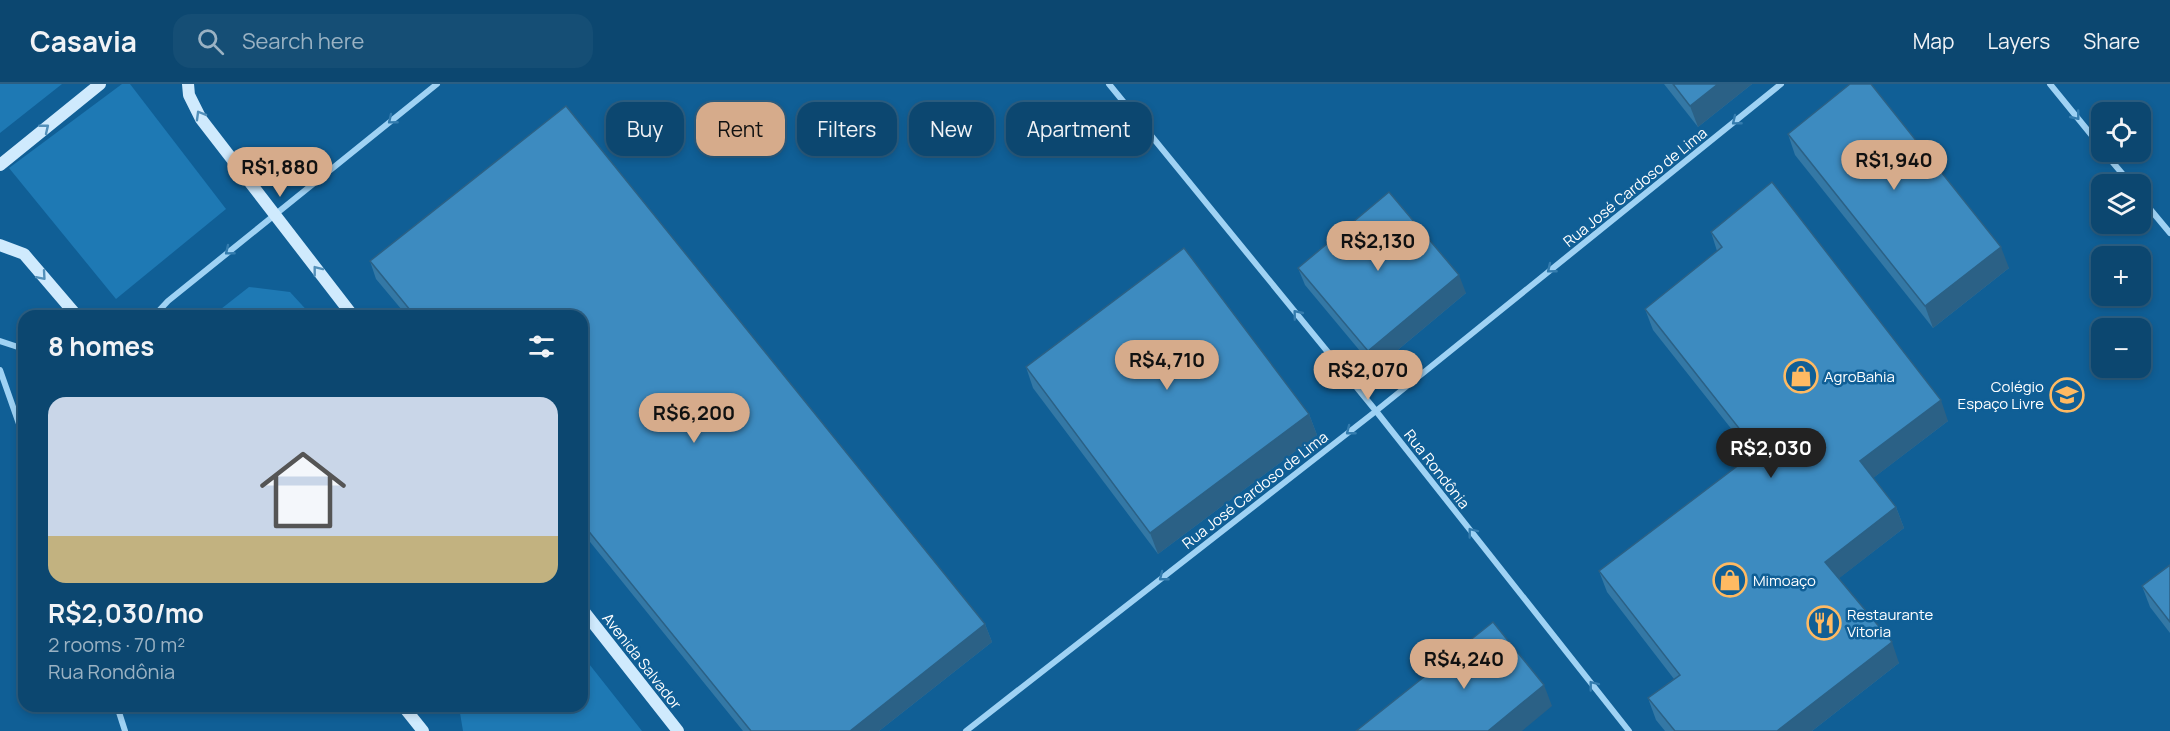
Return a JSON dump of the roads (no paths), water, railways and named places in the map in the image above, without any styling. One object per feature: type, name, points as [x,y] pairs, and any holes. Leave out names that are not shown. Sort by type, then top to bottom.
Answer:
[{"type":"main road","points":[[0,165],[100,84]]},
{"type":"main road","points":[[189,84],[189,95],[201,119],[348,310]]},
{"type":"main road","points":[[0,245],[24,254],[72,310]]},
{"type":"main road","name":"Avenida Salvador","points":[[588,617],[678,731]]},
{"type":"main road","points":[[408,712],[423,731]]},
{"type":"street","points":[[160,310],[274,214],[437,84]]},
{"type":"street","name":"Rua Rondônia","points":[[1109,84],[1376,411],[1629,731]]},
{"type":"street","name":"Rua José Cardoso de Lima","points":[[966,731],[1376,411],[1781,84]]},
{"type":"street","points":[[2050,84],[2091,134]]},
{"type":"street","points":[[2112,162],[2123,174]]},
{"type":"street","points":[[2151,210],[2170,233]]},
{"type":"street","points":[[0,341],[18,347]]},
{"type":"street","points":[[0,370],[18,421]]},
{"type":"street","points":[[119,712],[125,731]]},
{"type":"place","name":"AgroBahia","points":[[1801,376]]},
{"type":"place","name":"Colégio Espaço Livre","points":[[2067,395]]},
{"type":"place","name":"Mimoaço","points":[[1730,580]]},
{"type":"place","name":"Restaurante Vitoria","points":[[1824,623]]}]
